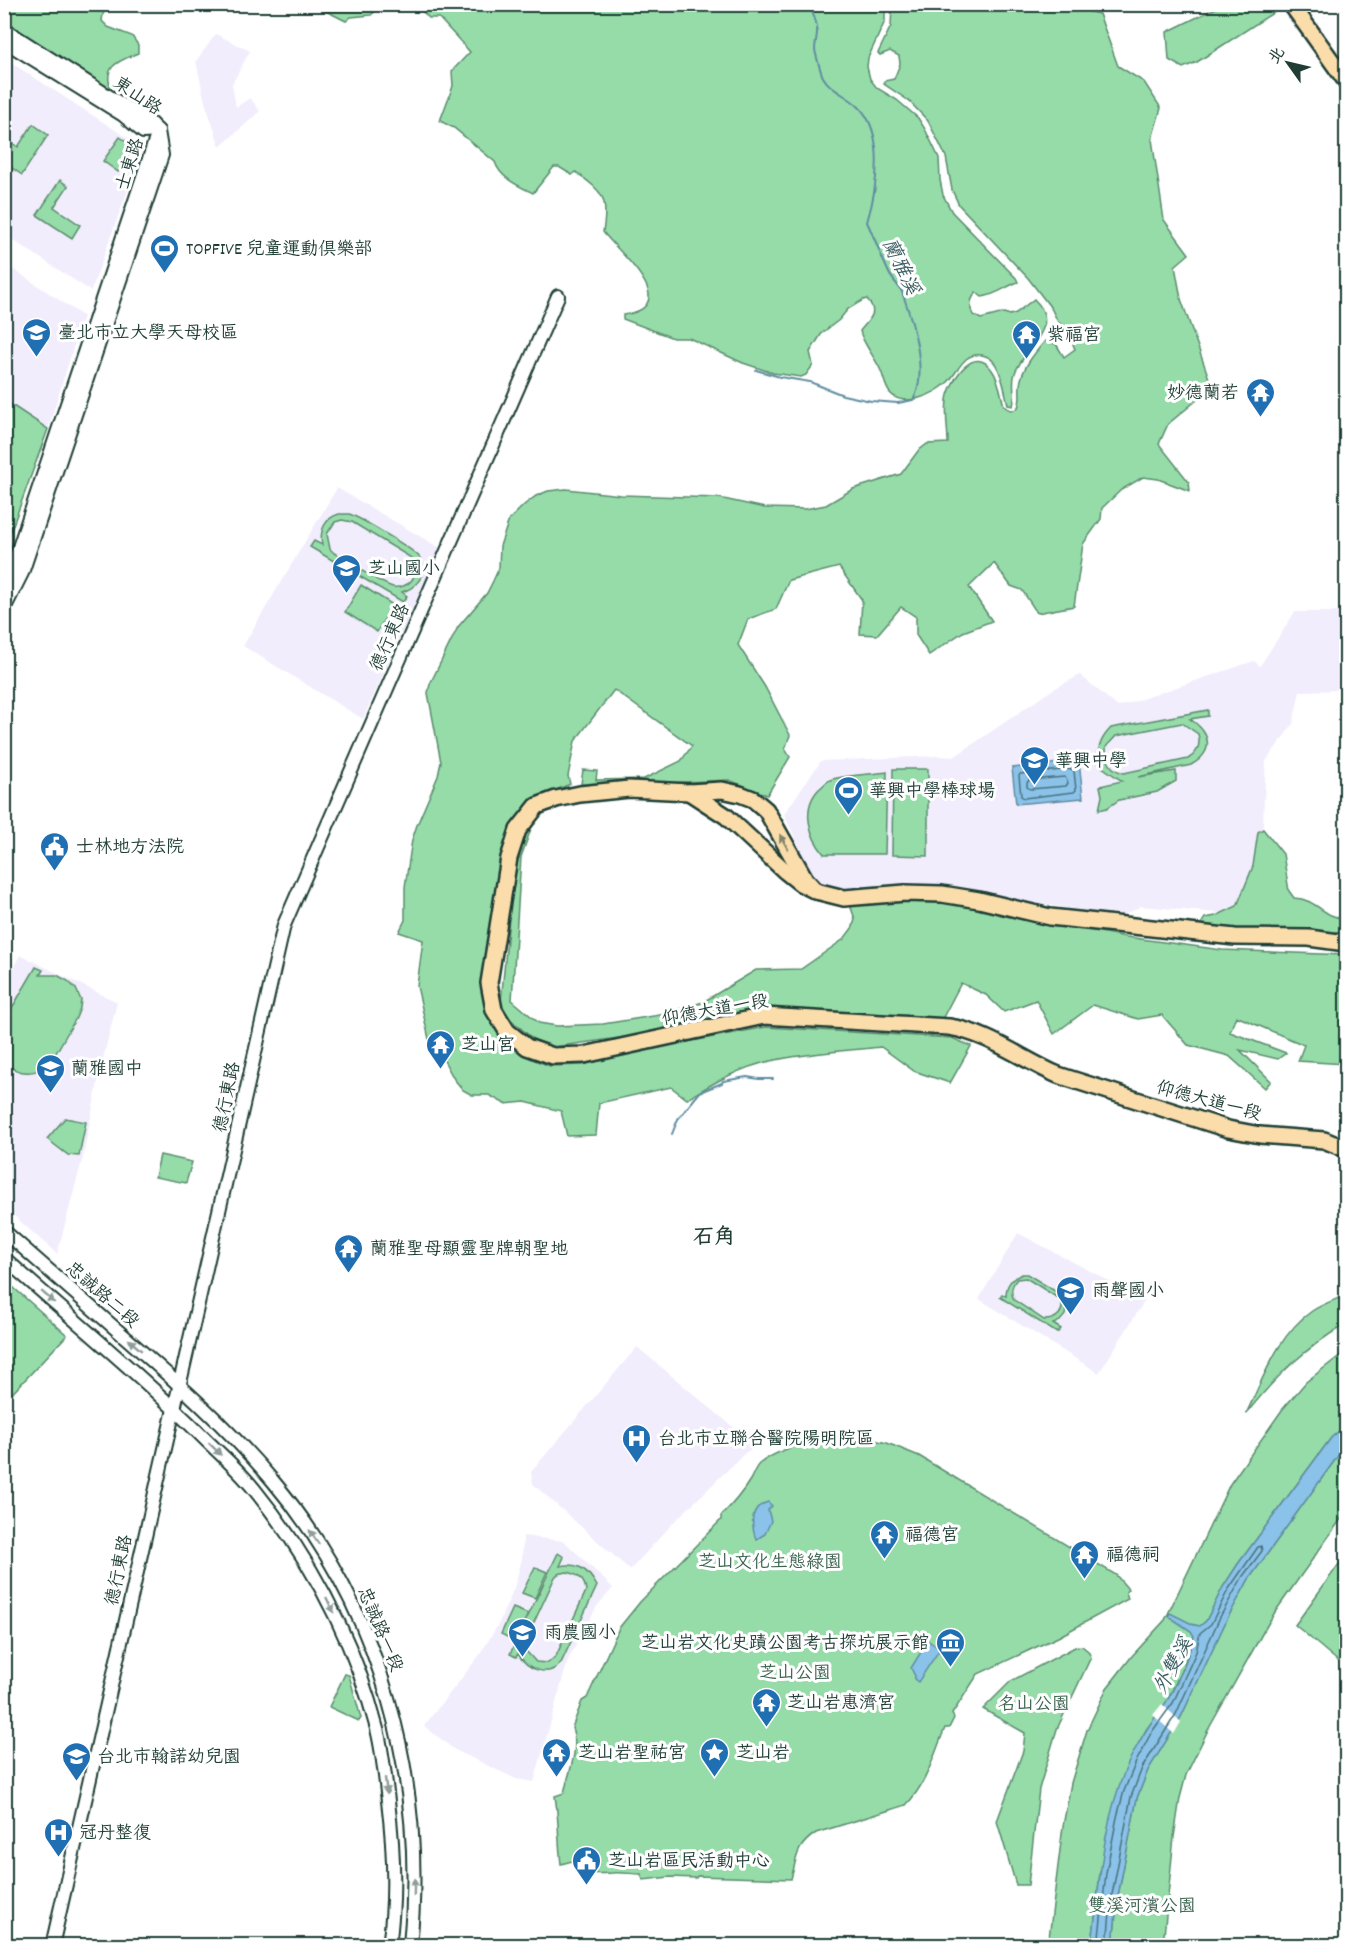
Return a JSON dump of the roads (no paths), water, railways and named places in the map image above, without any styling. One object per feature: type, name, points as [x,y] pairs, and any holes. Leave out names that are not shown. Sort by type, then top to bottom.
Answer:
[{"type":"main road","points":[[1291,4],[1347,81]]},
{"type":"main road","name":"仰德大道一段","points":[[816,891],[805,879],[766,810],[740,794],[722,790],[689,792],[630,789],[572,795],[537,806],[518,830],[509,858],[489,983],[494,1010],[507,1031],[527,1047],[552,1056],[584,1055],[764,1016],[949,1026],[987,1038],[1034,1065],[1058,1075],[1228,1129],[1260,1135],[1323,1140],[1347,1149]]},
{"type":"main road","points":[[689,792],[726,816],[785,871],[807,887],[843,898],[905,893],[942,894],[1059,918],[1235,937],[1309,938],[1347,942]]},
{"type":"street","name":"東山路","points":[[4,29],[149,122],[158,131]]},
{"type":"street","name":"東山路","points":[[4,41],[123,116],[143,132],[158,131]]},
{"type":"street","name":"士東路","points":[[4,585],[46,471],[158,131]]},
{"type":"street","name":"士東路","points":[[4,609],[22,573],[162,155],[158,131]]},
{"type":"street","name":"德行東路","points":[[52,1946],[287,914],[558,296]]},
{"type":"street","name":"忠誠路二段","points":[[4,1231],[179,1384]]},
{"type":"street","points":[[4,1258],[174,1407]]},
{"type":"street","name":"忠誠路一段","points":[[179,1384],[248,1453],[297,1512],[334,1570],[360,1620],[382,1673],[402,1756],[411,1811],[414,1862],[410,1946]]},
{"type":"street","name":"忠誠路一段","points":[[174,1407],[243,1477],[274,1516],[306,1563],[343,1632],[377,1729],[382,1755],[392,1836],[394,1889],[389,1946]]},
{"type":"water","points":[[1079,761],[1083,798],[1016,804],[1012,768]]},
{"type":"water","name":"外雙溪","points":[[1346,1425],[1346,1448],[1340,1453],[1249,1579],[1227,1619],[1181,1717],[1148,1770],[1137,1798],[1117,1901],[1113,1945],[1092,1946],[1100,1874],[1114,1802],[1131,1757],[1149,1725],[1172,1692],[1194,1636],[1191,1631],[1168,1616],[1170,1613],[1200,1626],[1206,1621],[1223,1587],[1238,1564],[1331,1438]]},
{"type":"water","points":[[768,1502],[772,1506],[768,1510],[771,1521],[765,1534],[757,1539],[753,1516],[758,1507]]},
{"type":"water","points":[[920,1635],[940,1649],[918,1682],[914,1679],[911,1668],[923,1649],[915,1642]]},
{"type":"waterway","name":"蘭雅溪","points":[[756,370],[810,382],[843,395],[871,401],[898,403],[913,400],[918,389],[919,362],[910,317],[902,292],[889,273],[867,222],[876,178],[876,146],[873,131],[867,117],[858,106],[830,86],[823,77],[815,50],[817,27],[811,4]]},
{"type":"waterway","points":[[672,1134],[678,1119],[700,1092],[723,1081],[747,1077],[773,1079]]},
{"type":"place","name":"TOPFIVE 兒童運動俱樂部","points":[[165,274]]},
{"type":"place","name":"臺北市立大學天母校區","points":[[37,358]]},
{"type":"place","name":"紫福宮","points":[[1026,360]]},
{"type":"place","name":"妙德蘭若","points":[[1260,418]]},
{"type":"place","name":"芝山國小","points":[[347,594]]},
{"type":"place","name":"華興中學","points":[[1034,786]]},
{"type":"place","name":"華興中學棒球場","points":[[848,816]]},
{"type":"place","name":"士林地方法院","points":[[55,872]]},
{"type":"place","name":"芝山宮","points":[[440,1070]]},
{"type":"place","name":"蘭雅國中","points":[[50,1094]]},
{"type":"place","name":"蘭雅聖母顯靈聖牌朝聖地","points":[[349,1274]]},
{"type":"place","name":"雨聲國小","points":[[1071,1316]]},
{"type":"place","name":"台北市立聯合醫院陽明院區","points":[[637,1464]]},
{"type":"place","name":"福德宮","points":[[884,1560]]},
{"type":"place","name":"福德祠","points":[[1085,1580]]},
{"type":"place","name":"雨農國小","points":[[523,1658]]},
{"type":"place","name":"芝山岩文化史蹟公園考古探坑展示館","points":[[950,1668]]},
{"type":"place","name":"芝山岩惠濟宮","points":[[766,1728]]},
{"type":"place","name":"芝山岩聖祐宮","points":[[557,1778]]},
{"type":"place","name":"芝山岩","points":[[715,1778]]},
{"type":"place","name":"台北市翰諾幼兒園","points":[[76,1782]]},
{"type":"place","name":"冠丹整復","points":[[58,1858]]},
{"type":"place","name":"芝山岩區民活動中心","points":[[587,1886]]},
{"type":"district","name":"石角","points":[[714,1236]]},
{"type":"park label","name":"芝山文化生態綠園","points":[[770,1561]]},
{"type":"park label","name":"芝山公園","points":[[795,1672]]},
{"type":"park label","name":"名山公園","points":[[1034,1703]]},
{"type":"park label","name":"雙溪河濱公園","points":[[1142,1905]]}]
